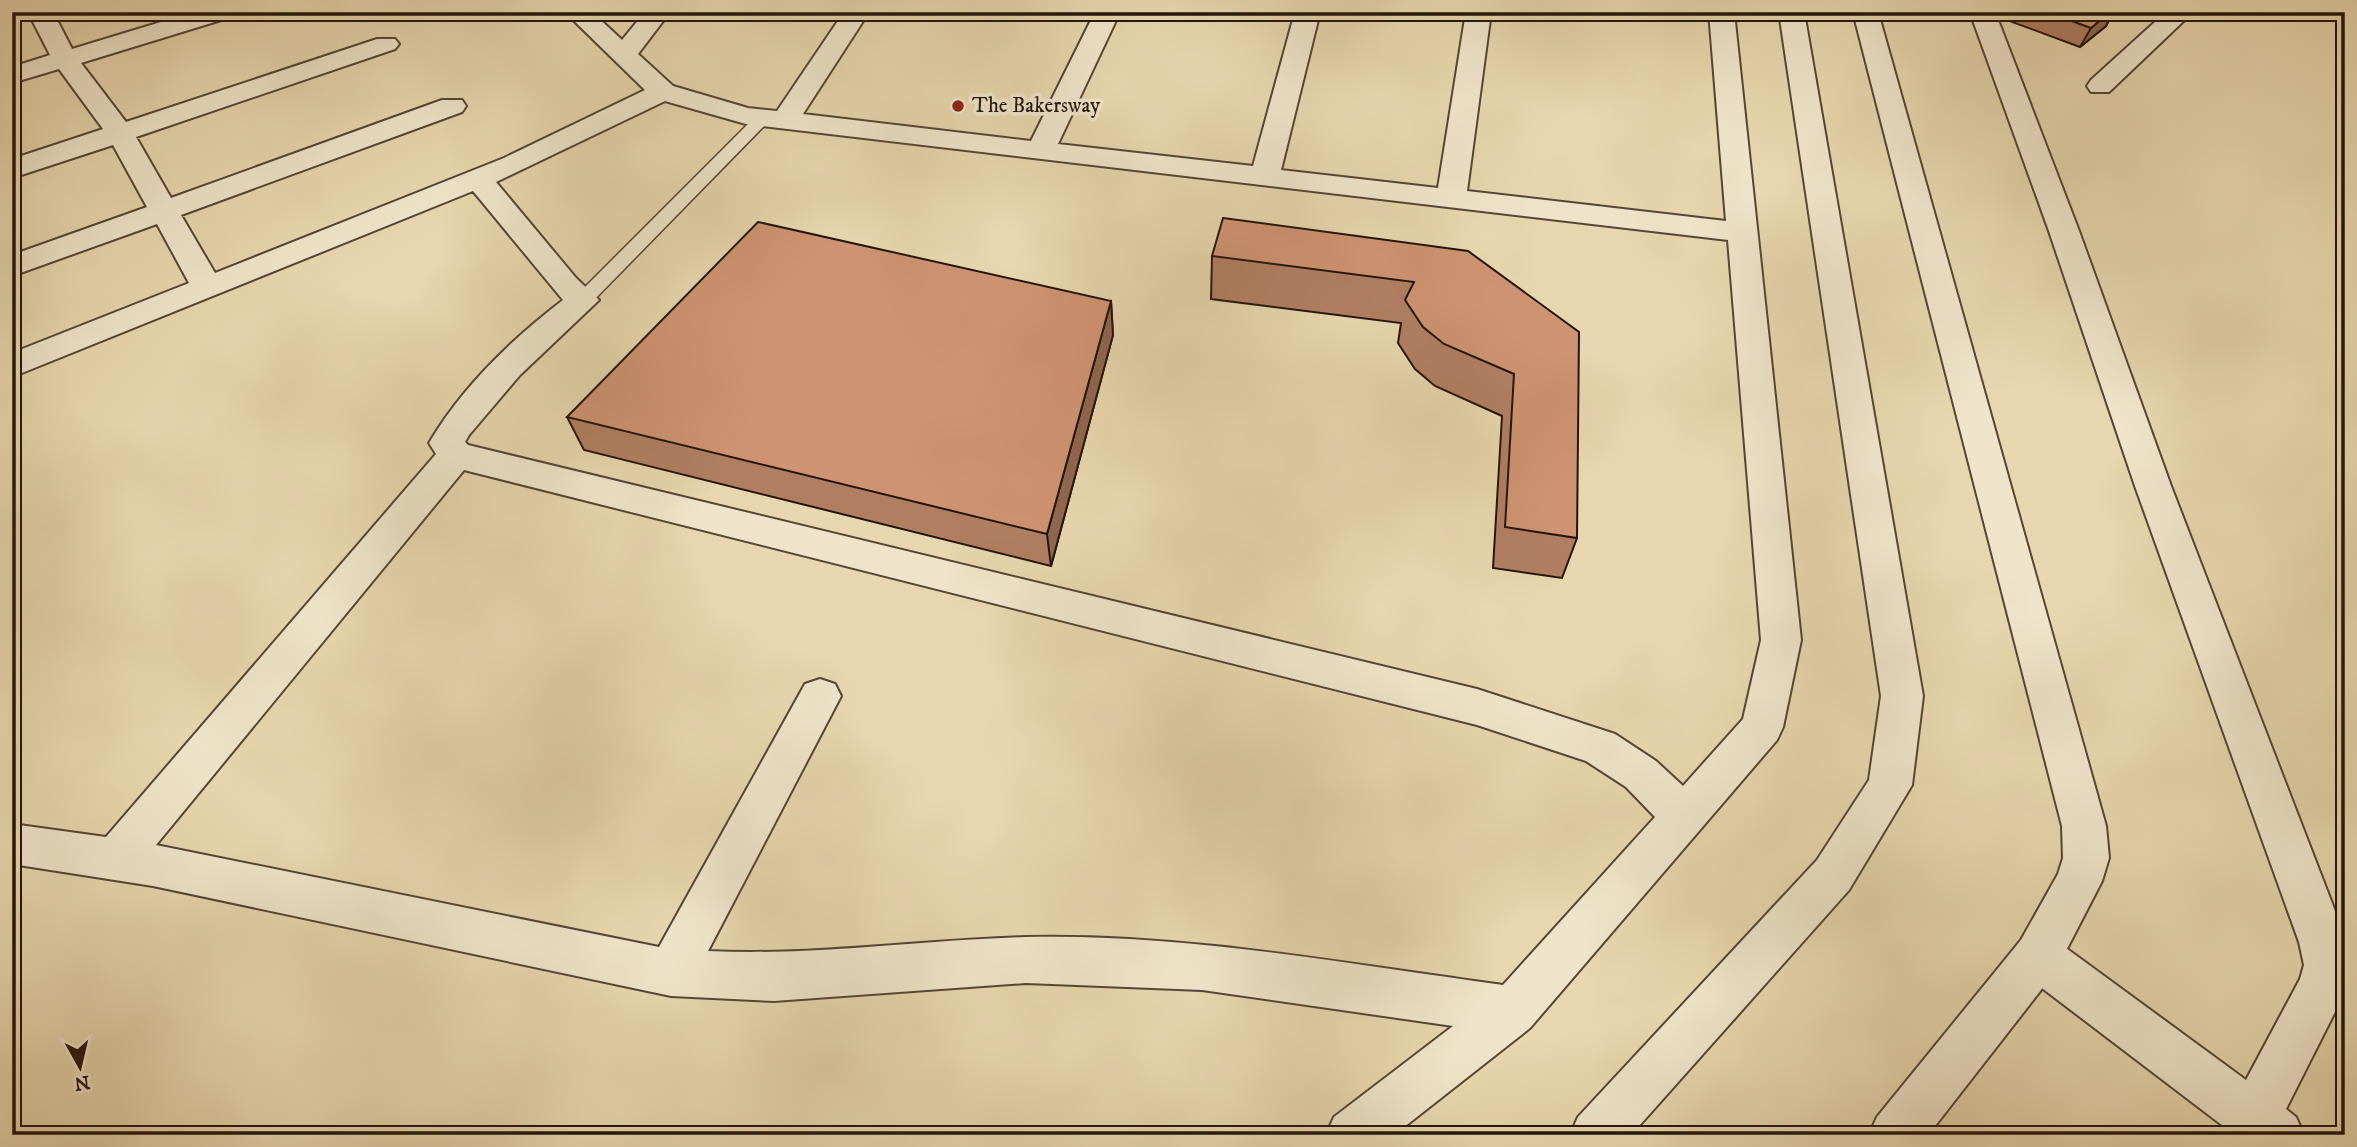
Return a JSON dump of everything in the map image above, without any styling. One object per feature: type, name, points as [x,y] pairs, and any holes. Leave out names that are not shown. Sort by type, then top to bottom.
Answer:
[{"type":"street","points":[[40,12],[65,59],[120,133],[208,288]]},
{"type":"street","points":[[12,75],[222,12]]},
{"type":"street","points":[[577,12],[663,92],[774,119],[1740,232]]},
{"type":"street","points":[[624,54],[658,12]]},
{"type":"street","points":[[774,119],[857,12]]},
{"type":"street","points":[[1041,150],[1108,12]]},
{"type":"street","points":[[1265,175],[1308,12]]},
{"type":"street","points":[[1451,198],[1479,12]]},
{"type":"street","points":[[1352,1135],[1513,1011],[1762,727],[1781,640],[1721,12]]},
{"type":"street","points":[[1596,1135],[1833,875],[1890,785],[1902,696],[1791,12]]},
{"type":"street","points":[[1865,12],[2084,826],[2086,858],[2079,881],[2038,956],[1895,1135]]},
{"type":"street","points":[[1982,12],[2064,230],[2153,486],[2323,942],[2328,965],[2323,986],[2266,1126],[2038,956]]},
{"type":"street","points":[[2100,86],[2181,12]]},
{"type":"street","points":[[12,169],[386,44]]},
{"type":"street","points":[[12,366],[478,179],[663,92]]},
{"type":"street","points":[[12,266],[452,106]]},
{"type":"street","points":[[478,179],[565,285],[583,300],[561,317],[465,414],[447,443],[456,455],[1477,707],[1600,747],[1641,774],[1684,816]]},
{"type":"street","points":[[115,860],[456,455]]},
{"type":"street","points":[[671,973],[820,696]]},
{"type":"street","points":[[12,844],[153,864],[671,973],[774,978],[1026,960],[1202,967],[1513,1011]]},
{"type":"lane","points":[[583,300],[774,119]]},
{"type":"building","points":[[2047,12],[2110,12],[2091,28]]},
{"type":"building","points":[[1223,218],[1468,251],[1579,332],[1577,538],[1505,527],[1514,374],[1444,344],[1423,327],[1405,300],[1414,282],[1212,256]]},
{"type":"building","points":[[758,222],[1111,301],[1047,534],[567,417]]},
{"type":"place","name":"The Bakersway","points":[[958,106]]}]
